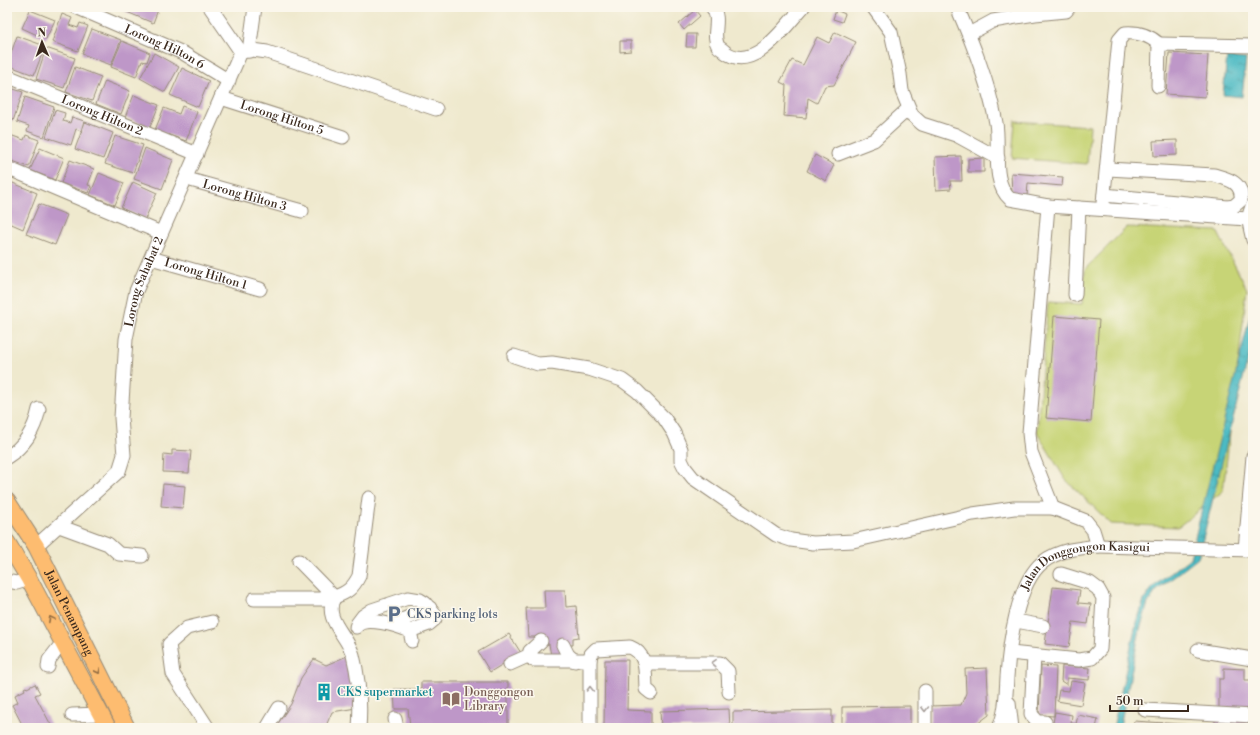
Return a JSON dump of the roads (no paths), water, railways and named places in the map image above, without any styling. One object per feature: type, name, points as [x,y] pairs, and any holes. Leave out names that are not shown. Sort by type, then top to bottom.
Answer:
[{"type":"main road","name":"Jalan Penampang","points":[[7,501],[36,546],[127,728]]},
{"type":"main road","name":"Jalan Penampang","points":[[7,542],[29,579],[108,728]]},
{"type":"street","name":"Lorong Hilton 6","points":[[76,7],[183,53],[229,81]]},
{"type":"street","points":[[210,7],[245,52],[267,52],[436,109]]},
{"type":"street","name":"Lorong Sahabat 2","points":[[36,546],[119,470],[123,462],[121,418],[126,339],[136,291],[152,258],[161,233],[187,178],[221,98],[245,52],[255,7]]},
{"type":"street","points":[[712,7],[716,11],[716,36],[718,46],[732,57],[741,58],[753,56],[770,43],[803,7]]},
{"type":"street","points":[[874,7],[891,32],[902,91],[908,109],[912,115],[922,124],[956,135],[998,158]]},
{"type":"street","points":[[957,7],[969,34],[990,100],[996,124],[1001,187],[1004,194],[1010,199],[1048,206],[1248,219]]},
{"type":"street","points":[[969,34],[993,22],[1035,14],[1066,11],[1069,7]]},
{"type":"street","points":[[1103,209],[1108,169],[1119,40],[1125,33],[1137,32],[1153,38],[1159,44],[1253,46]]},
{"type":"street","points":[[1158,86],[1159,44]]},
{"type":"street","name":"Lorong Hilton 2","points":[[7,76],[197,154]]},
{"type":"street","name":"Lorong Hilton 5","points":[[221,98],[343,136]]},
{"type":"street","points":[[838,154],[874,140],[908,109]]},
{"type":"street","points":[[7,168],[161,233]]},
{"type":"street","points":[[1104,196],[1228,207],[1234,206],[1241,200],[1242,192],[1238,185],[1230,179],[1214,175],[1108,169]]},
{"type":"street","name":"Lorong Hilton 3","points":[[187,178],[302,211]]},
{"type":"street","points":[[1253,205],[1248,219],[1253,240]]},
{"type":"street","points":[[1048,206],[1029,433],[1031,452],[1053,508]]},
{"type":"street","points":[[1075,295],[1079,208]]},
{"type":"street","name":"Lorong Hilton 1","points":[[152,258],[260,289]]},
{"type":"street","points":[[514,356],[538,364],[552,363],[590,369],[622,380],[637,391],[664,418],[674,433],[681,449],[684,468],[692,478],[776,535],[791,540],[813,543],[853,541],[973,514],[1014,508],[1053,508],[1086,521],[1093,530],[1098,546]]},
{"type":"street","points":[[9,453],[36,425],[39,408]]},
{"type":"street","points":[[1249,550],[1253,456]]},
{"type":"street","points":[[254,599],[334,598],[345,593],[354,585],[359,576],[369,498]]},
{"type":"street","points":[[59,526],[108,544],[119,554],[142,556]]},
{"type":"street","name":"Jalan Donggongon Kasigui","points":[[1007,692],[1010,653],[1024,588],[1034,571],[1043,562],[1064,552],[1078,548],[1098,546],[1249,550]]},
{"type":"street","points":[[299,561],[334,598]]},
{"type":"street","points":[[1010,653],[1079,660],[1092,658],[1100,649],[1103,598],[1090,583],[1061,574]]},
{"type":"street","points":[[7,581],[17,582],[29,579]]},
{"type":"street","points":[[334,598],[331,603],[332,618],[350,647],[359,688],[361,709],[360,728]]},
{"type":"street","points":[[350,647],[352,631],[363,616],[372,610],[408,598],[420,600],[430,608],[435,615],[432,622],[411,636],[393,624]]},
{"type":"street","points":[[358,624],[365,622],[393,624],[430,608]]},
{"type":"street","points":[[1016,621],[1043,626]]},
{"type":"street","points":[[208,728],[173,674],[169,644],[187,628],[212,622]]},
{"type":"street","points":[[541,641],[530,651],[530,655],[533,660],[590,660]]},
{"type":"street","points":[[48,667],[50,660],[63,642]]},
{"type":"street","points":[[562,645],[568,655],[575,661]]},
{"type":"street","points":[[590,728],[590,660],[591,654],[596,649],[630,647],[641,655],[645,663],[646,689],[651,693]]},
{"type":"street","points":[[1198,650],[1253,659]]},
{"type":"street","points":[[510,664],[530,655]]},
{"type":"street","points":[[1034,656],[1031,714],[1038,722],[1045,722]]},
{"type":"street","points":[[645,663],[720,663],[728,671],[729,692]]},
{"type":"street","points":[[925,691],[925,728]]},
{"type":"street","points":[[999,728],[1007,692]]},
{"type":"street","points":[[1007,692],[1012,728]]},
{"type":"street","points":[[267,728],[279,708]]},
{"type":"street","points":[[1145,710],[1253,716]]},
{"type":"street","points":[[72,715],[100,714]]},
{"type":"water","points":[[1227,57],[1246,59],[1242,97],[1223,95]]},
{"type":"water","points":[[1253,304],[1253,339],[1198,558],[1156,591],[1148,603],[1140,629],[1120,726],[1119,728],[1113,728],[1135,628],[1144,600],[1153,587],[1190,558]]},
{"type":"place","name":"CKS parking lots","points":[[394,614]]},
{"type":"place","name":"CKS supermarket","points":[[324,692]]},
{"type":"place","name":"Donggongon Library","points":[[451,699]]}]
